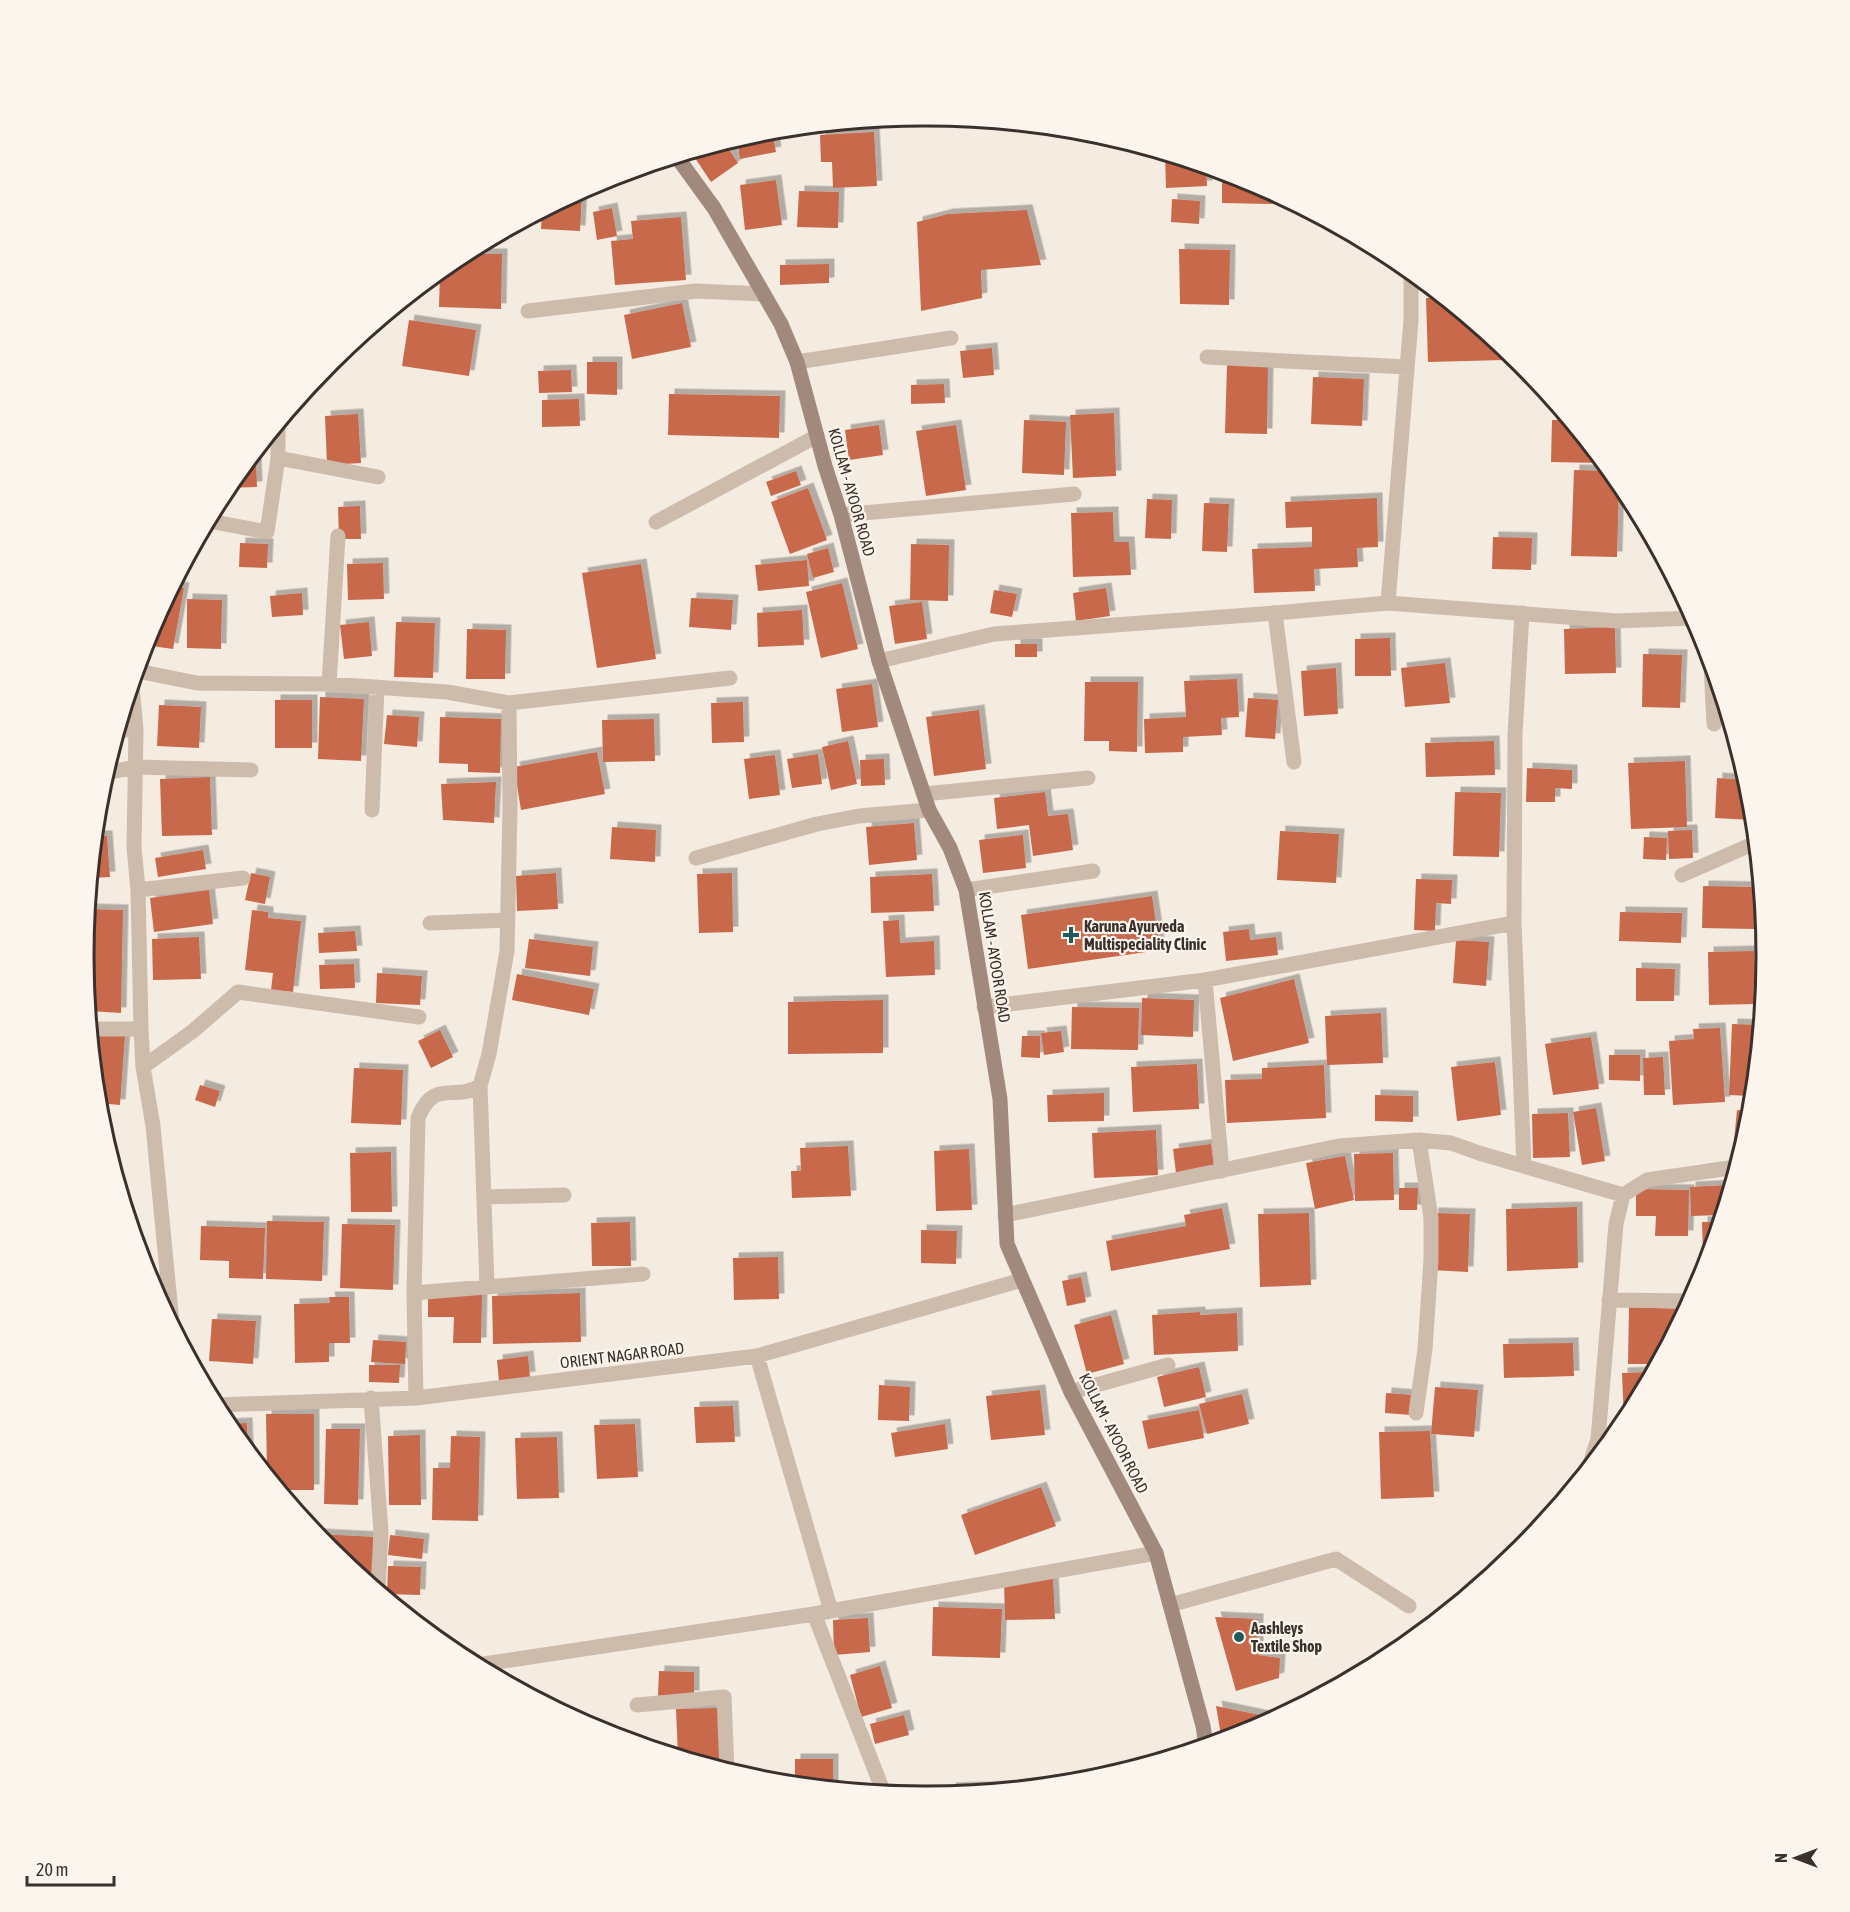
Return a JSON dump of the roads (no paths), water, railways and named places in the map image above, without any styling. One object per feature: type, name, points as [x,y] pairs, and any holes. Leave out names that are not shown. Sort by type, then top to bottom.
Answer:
[{"type":"main road","name":"KOLLAM - AYOOR ROAD","points":[[681,163],[714,207],[781,324],[797,362],[841,515],[879,662],[929,810],[950,848],[966,890],[1000,1099],[1007,1245],[1071,1392],[1156,1553],[1205,1737]]},
{"type":"street","points":[[1388,603],[1411,320],[1411,283]]},
{"type":"street","points":[[528,311],[696,291],[763,294]]},
{"type":"street","points":[[797,362],[951,338]]},
{"type":"street","points":[[1207,357],[1407,367]]},
{"type":"street","points":[[217,523],[267,532],[278,458],[278,436]]},
{"type":"street","points":[[657,522],[817,436]]},
{"type":"street","points":[[278,458],[378,477]]},
{"type":"street","points":[[841,515],[1074,494]]},
{"type":"street","points":[[329,684],[338,536]]},
{"type":"street","points":[[879,662],[994,634],[1388,603],[1617,621],[1683,618]]},
{"type":"street","points":[[1275,613],[1294,762]]},
{"type":"street","points":[[1522,613],[1515,735],[1514,923],[1524,1166]]},
{"type":"street","points":[[145,673],[197,683],[329,684],[377,687],[447,692],[509,703],[730,678]]},
{"type":"street","points":[[372,810],[377,687]]},
{"type":"street","points":[[1713,696],[1714,724]]},
{"type":"street","points":[[487,1287],[480,1086],[489,1054],[507,951],[510,808],[509,703]]},
{"type":"street","points":[[134,706],[136,730],[134,847],[138,890],[143,1066],[153,1126],[170,1300]]},
{"type":"street","points":[[126,730],[136,730]]},
{"type":"street","points":[[116,771],[135,767],[250,770]]},
{"type":"street","points":[[924,794],[1088,778]]},
{"type":"street","points":[[696,858],[817,824],[860,816],[929,810]]},
{"type":"street","points":[[1682,875],[1748,846]]},
{"type":"street","points":[[966,890],[1093,871]]},
{"type":"street","points":[[138,890],[243,878]]},
{"type":"street","points":[[430,923],[508,920]]},
{"type":"street","points":[[984,1007],[1205,980],[1514,923]]},
{"type":"street","points":[[1205,980],[1222,1171]]},
{"type":"street","points":[[143,1066],[193,1031],[238,992],[419,1017]]},
{"type":"street","points":[[98,1029],[141,1029]]},
{"type":"street","points":[[416,1398],[414,1293],[418,1118],[424,1103],[437,1093],[475,1089],[480,1086]]},
{"type":"street","points":[[1416,1413],[1425,1349],[1431,1260],[1431,1218],[1419,1140]]},
{"type":"street","points":[[1005,1215],[1340,1146],[1419,1140],[1452,1143],[1623,1195]]},
{"type":"street","points":[[1596,1445],[1616,1224],[1623,1195],[1647,1180],[1728,1168]]},
{"type":"street","points":[[485,1197],[564,1195]]},
{"type":"street","points":[[414,1293],[644,1274]]},
{"type":"street","name":"ORIENT NAGAR ROAD","points":[[226,1405],[416,1398],[756,1356],[1022,1280]]},
{"type":"street","points":[[1609,1300],[1680,1301]]},
{"type":"street","points":[[756,1356],[831,1611]]},
{"type":"street","points":[[1071,1392],[1168,1365]]},
{"type":"street","points":[[371,1398],[381,1531],[378,1581]]},
{"type":"street","points":[[490,1663],[814,1614],[1156,1553]]},
{"type":"street","points":[[1170,1605],[1336,1559],[1409,1606]]},
{"type":"street","points":[[814,1614],[881,1785]]},
{"type":"street","points":[[637,1705],[724,1697],[727,1762]]},
{"type":"place","name":"Karuna Ayurveda Multispeciality Clinic","points":[[1071,935]]},
{"type":"place","name":"Aashleys Textile Shop","points":[[1239,1637]]}]
